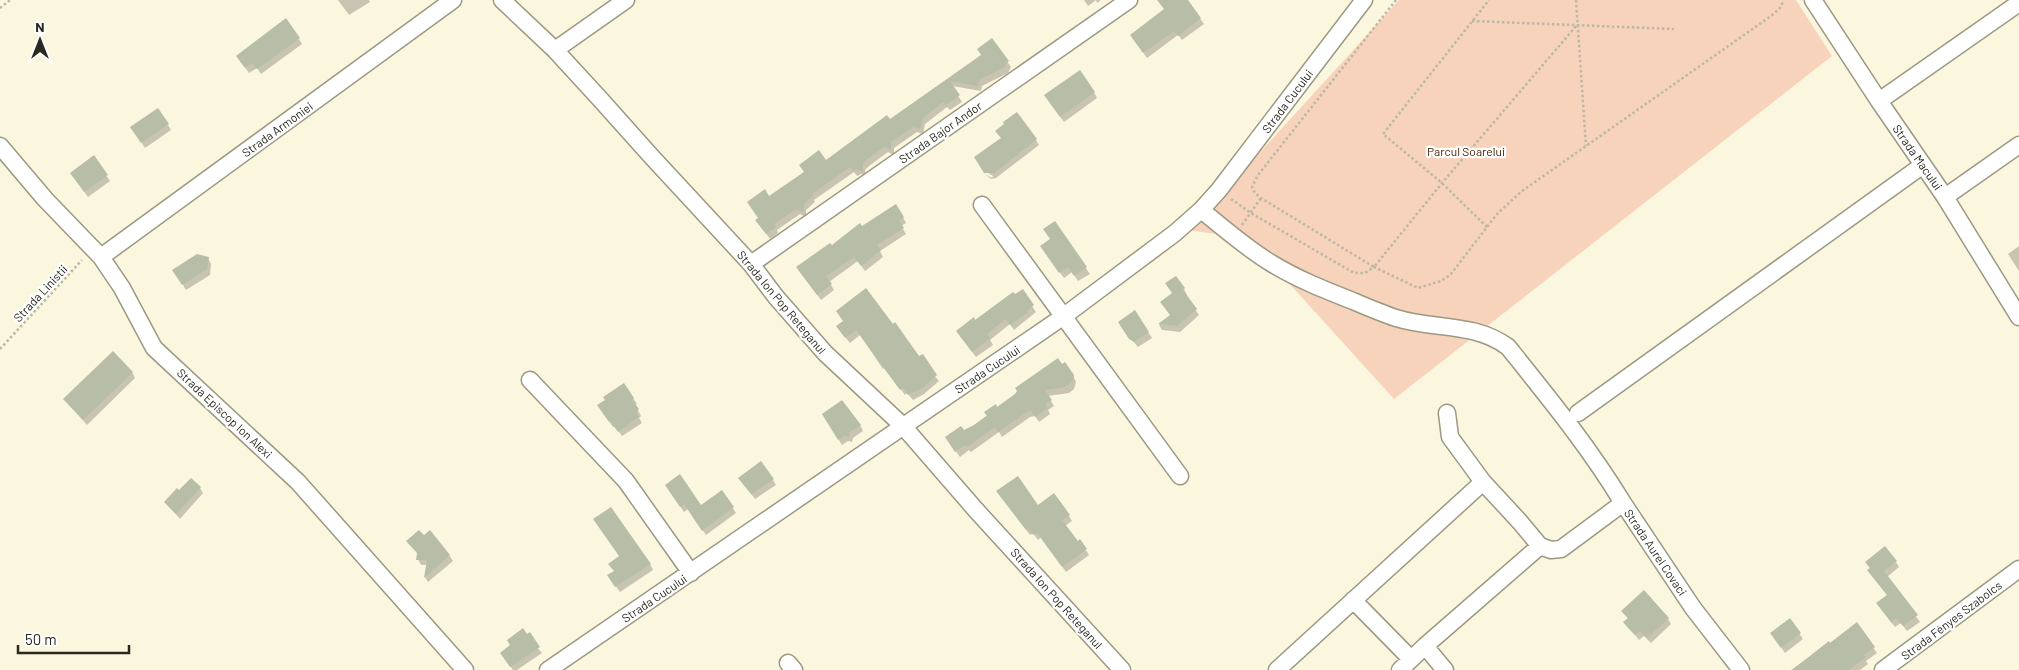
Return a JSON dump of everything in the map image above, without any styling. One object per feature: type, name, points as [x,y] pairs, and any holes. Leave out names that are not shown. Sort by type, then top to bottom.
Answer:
[{"type":"street","name":"Strada Armoniei","points":[[97,253],[453,0]]},
{"type":"street","name":"Strada Ion Pop Reteganul","points":[[502,0],[554,50],[751,264],[776,297],[825,353],[903,426],[975,509],[1122,670]]},
{"type":"street","points":[[554,50],[626,0]]},
{"type":"street","name":"Strada Bajor Andor","points":[[751,264],[1129,0]]},
{"type":"street","name":"Strada Cucului","points":[[548,670],[1064,316],[1175,234],[1219,190],[1364,0]]},
{"type":"street","name":"Strada Macului","points":[[1813,0],[1945,197],[2019,317]]},
{"type":"street","points":[[1879,101],[2019,4]]},
{"type":"street","points":[[1945,197],[2019,145]]},
{"type":"street","name":"Strada Episcop Ion Alexi","points":[[0,146],[45,199],[97,253],[122,288],[154,348],[298,482],[465,670]]},
{"type":"street","points":[[1578,413],[1923,165]]},
{"type":"street","points":[[982,205],[1180,476]]},
{"type":"street","points":[[1201,210],[1272,264],[1313,285],[1393,317],[1414,323],[1477,331],[1495,338],[1508,347],[1568,421],[1598,462],[1623,503]]},
{"type":"street","points":[[530,380],[626,481],[691,573]]},
{"type":"street","points":[[1353,600],[1406,665],[1425,646],[1540,546],[1483,482],[1450,437],[1447,413]]},
{"type":"street","points":[[1277,670],[1483,482]]},
{"type":"street","name":"Strada Aurel Covaci","points":[[1540,546],[1551,550],[1561,549],[1623,503],[1693,608],[1741,670]]},
{"type":"street","name":"Strada Fényes Szabolcs","points":[[1883,670],[2019,569]]},
{"type":"street","points":[[1425,646],[1445,670]]},
{"type":"path","points":[[0,8],[10,0]]},
{"type":"path","points":[[1396,0],[1258,175],[1252,187],[1254,193],[1261,198],[1374,266],[1418,288],[1430,286],[1451,274],[1497,214],[1522,191],[1771,16],[1780,8],[1784,0]]},
{"type":"path","points":[[1487,227],[1442,182],[1383,134],[1489,0]]},
{"type":"path","points":[[1576,0],[1586,146]]},
{"type":"path","points":[[1472,22],[1674,29]]},
{"type":"path","points":[[1219,190],[1251,213],[1354,273],[1365,273],[1374,266],[1442,182],[1577,25]]},
{"type":"path","points":[[1233,236],[1261,198]]},
{"type":"path","name":"Strada Linistii","points":[[0,349],[97,253]]},
{"type":"green space","name":"Parcul Soarelui","points":[[1399,0],[1796,0],[1832,56],[1394,399],[1268,260],[1229,236],[1189,230]]},
{"type":"building","points":[[1157,0],[1188,0],[1201,18],[1178,36],[1174,31],[1143,53],[1130,35],[1164,9]]},
{"type":"building","points":[[286,18],[300,38],[257,69],[252,63],[245,68],[236,56]]},
{"type":"building","points":[[992,38],[1009,61],[1005,64],[1005,67],[979,80],[978,86],[950,81],[960,95],[946,105],[943,102],[923,118],[920,129],[913,127],[891,142],[891,150],[884,147],[866,160],[863,164],[863,172],[857,169],[853,171],[850,167],[812,194],[804,204],[804,212],[796,209],[774,224],[776,227],[766,234],[755,220],[758,218],[747,202],[765,189],[769,196],[804,172],[799,165],[819,150],[826,160],[887,115],[890,119],[981,55],[977,49]]},
{"type":"building","points":[[1080,70],[1095,92],[1060,117],[1044,95]]},
{"type":"building","points":[[158,108],[169,124],[141,143],[130,127]]},
{"type":"building","points":[[1017,112],[1037,139],[994,173],[984,173],[974,157],[1001,138],[995,131],[1004,124],[1003,122]]},
{"type":"building","points":[[94,155],[108,175],[84,192],[70,173]]},
{"type":"building","points":[[896,204],[904,217],[899,220],[904,228],[877,245],[881,250],[861,266],[854,257],[826,276],[832,284],[817,295],[796,267],[830,243],[832,245],[860,223],[862,226]]},
{"type":"building","points":[[1055,221],[1087,267],[1074,276],[1068,267],[1059,273],[1040,246],[1050,239],[1043,229]]},
{"type":"building","points":[[197,254],[209,257],[207,269],[182,285],[172,270]]},
{"type":"building","points":[[1176,276],[1185,288],[1183,290],[1197,309],[1177,326],[1158,324],[1170,315],[1160,302],[1172,293],[1165,283]]},
{"type":"building","points":[[866,288],[893,324],[895,322],[919,356],[923,354],[937,375],[921,389],[908,395],[903,388],[900,390],[856,330],[845,338],[836,326],[843,321],[836,311]]},
{"type":"building","points":[[1023,289],[1034,305],[1028,312],[1010,325],[1006,319],[987,334],[990,338],[972,352],[956,331],[974,317],[975,320],[1013,292],[1015,294]]},
{"type":"building","points":[[1135,310],[1149,332],[1134,342],[1129,339],[1118,322]]},
{"type":"building","points":[[113,351],[133,372],[83,420],[63,399]]},
{"type":"building","points":[[1058,358],[1062,364],[1065,362],[1074,378],[1065,387],[1045,390],[1052,400],[1045,404],[1048,408],[1035,417],[1031,410],[998,432],[995,427],[967,447],[965,445],[955,452],[945,437],[961,426],[964,430],[987,416],[984,412],[996,404],[997,407],[1015,394],[1017,391],[1015,388]]},
{"type":"building","points":[[624,383],[634,398],[632,400],[639,409],[636,412],[639,417],[618,432],[597,405],[605,400],[603,397]]},
{"type":"building","points":[[842,400],[861,425],[850,432],[849,437],[844,436],[838,440],[822,414]]},
{"type":"building","points":[[761,461],[774,479],[751,494],[738,478]]},
{"type":"building","points":[[680,474],[701,505],[722,490],[734,507],[702,531],[684,504],[680,507],[665,485]]},
{"type":"building","points":[[1018,476],[1038,505],[1054,493],[1070,515],[1062,520],[1078,541],[1080,539],[1087,549],[1062,567],[1037,533],[1033,535],[1028,528],[1026,530],[996,491]]},
{"type":"building","points":[[191,478],[201,487],[176,514],[164,502],[177,488],[179,490]]},
{"type":"building","points":[[611,507],[651,564],[615,587],[607,575],[614,571],[608,564],[619,556],[593,519]]},
{"type":"building","points":[[419,530],[424,535],[430,530],[450,555],[424,578],[427,560],[416,560],[417,553],[406,541]]},
{"type":"building","points":[[1885,546],[1897,561],[1884,571],[1918,615],[1903,626],[1896,618],[1891,622],[1876,603],[1887,595],[1867,570],[1870,568],[1865,562]]},
{"type":"building","points":[[1644,590],[1669,618],[1647,638],[1640,631],[1635,635],[1629,629],[1623,622],[1628,618],[1621,611]]},
{"type":"building","points":[[1790,618],[1801,633],[1781,648],[1770,633]]},
{"type":"building","points":[[1857,622],[1875,647],[1864,655],[1866,657],[1849,670],[1792,670],[1829,641],[1830,643]]},
{"type":"building","points":[[523,628],[527,634],[530,632],[540,647],[510,667],[500,653],[510,645],[507,640]]}]
